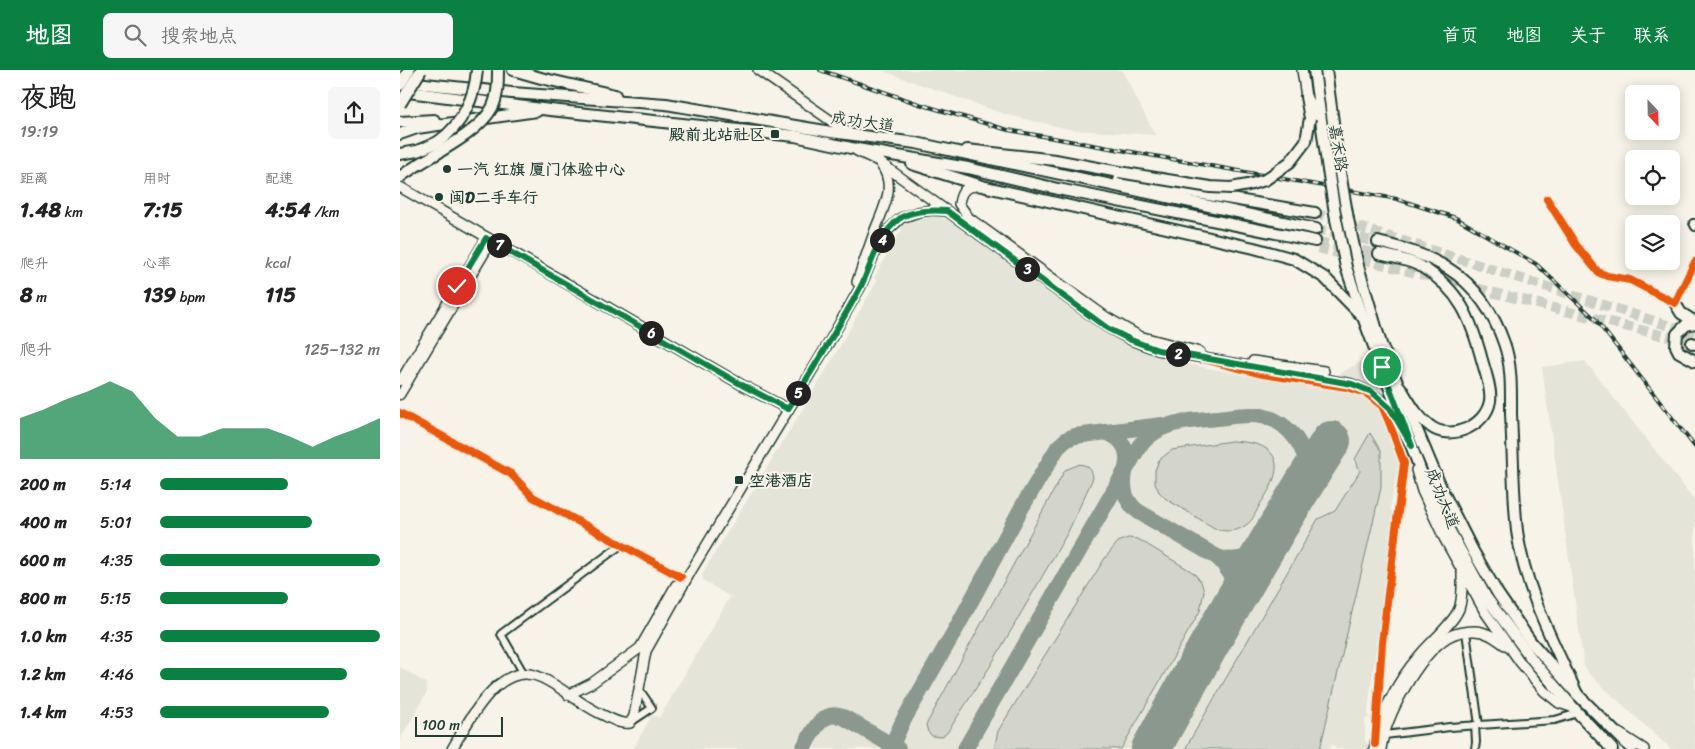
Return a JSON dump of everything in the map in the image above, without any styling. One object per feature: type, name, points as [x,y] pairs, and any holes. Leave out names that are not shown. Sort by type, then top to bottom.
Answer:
[{"type":"main road","points":[[400,86],[409,70]]},
{"type":"main road","points":[[400,104],[421,70]]},
{"type":"main road","points":[[400,154],[418,151],[438,141],[450,132],[470,102],[477,70]]},
{"type":"main road","points":[[400,177],[478,126],[492,108],[496,95],[498,70]]},
{"type":"main road","points":[[513,70],[600,92],[666,104]]},
{"type":"main road","points":[[758,70],[850,134]]},
{"type":"main road","points":[[916,144],[1055,160],[1210,187],[1231,188],[1248,185],[1265,180],[1290,162],[1306,141],[1315,118],[1306,97],[1302,70]]},
{"type":"main road","name":"嘉禾路","points":[[1314,70],[1315,118],[1328,170],[1346,267],[1429,493],[1486,596],[1534,662],[1612,749]]},
{"type":"main road","name":"嘉禾路","points":[[1326,70],[1339,167],[1358,266],[1381,344],[1400,387]]},
{"type":"main road","name":"成功大道","points":[[400,81],[512,93],[666,104],[831,132],[916,144],[1316,229]]},
{"type":"main road","name":"成功大道","points":[[400,91],[550,110],[795,136],[851,148],[982,186],[1254,248],[1294,259],[1325,278],[1363,317]]},
{"type":"main road","points":[[400,134],[417,128],[550,110]]},
{"type":"main road","points":[[400,122],[423,120],[468,121]]},
{"type":"main road","points":[[957,153],[1315,213]]},
{"type":"main road","points":[[452,749],[478,706],[491,691],[512,676],[524,674],[540,677],[578,702],[617,722],[630,723],[634,716],[646,651],[856,283],[887,202],[889,188],[886,172],[878,157]]},
{"type":"main road","name":"成功大道","points":[[878,157],[910,184],[1107,328],[1131,340],[1158,350],[1352,384],[1372,392],[1390,408],[1412,446],[1416,471],[1422,491],[1462,572],[1485,612],[1544,691],[1560,703],[1576,711]]},
{"type":"main road","name":"成功大道","points":[[878,157],[968,168],[1316,245]]},
{"type":"main road","points":[[982,186],[970,186],[960,197],[959,204],[969,218],[1106,317],[1139,336],[1195,352],[1324,371]]},
{"type":"main road","points":[[400,187],[742,385],[786,408]]},
{"type":"main road","points":[[568,695],[592,684],[640,648],[681,577],[857,294],[876,250],[888,230],[900,218],[918,212],[932,210],[947,211]]},
{"type":"main road","points":[[1378,242],[1411,250],[1450,269],[1477,293],[1491,314],[1504,344],[1510,377],[1517,532],[1523,561],[1543,624],[1577,694]]},
{"type":"main road","points":[[1379,254],[1421,266],[1442,282],[1460,300],[1470,320],[1487,380],[1490,401],[1476,424],[1462,430],[1446,432],[1431,428],[1418,415],[1400,387]]},
{"type":"main road","points":[[1675,303],[1681,313],[1695,322]]},
{"type":"main road","points":[[1695,322],[1686,325],[1677,334],[1676,346],[1679,352],[1695,361]]},
{"type":"main road","points":[[1400,387],[1442,490],[1473,551],[1498,594],[1532,642],[1577,694],[1632,749]]},
{"type":"main road","points":[[1377,747],[1381,722],[1394,692],[1407,671],[1459,610],[1463,592],[1462,572]]},
{"type":"main road","points":[[1377,747],[1385,735],[1400,696],[1413,675],[1424,660],[1449,636],[1476,631],[1490,634],[1511,649]]},
{"type":"main road","points":[[1610,727],[1644,749]]},
{"type":"street","points":[[1547,199],[1576,245],[1598,272],[1607,276],[1630,280],[1675,303],[1695,262]]},
{"type":"street","points":[[1695,222],[1693,223],[1695,227]]},
{"type":"street","points":[[400,381],[489,240]]},
{"type":"street","points":[[400,395],[489,240]]},
{"type":"street","points":[[1204,359],[1264,374],[1353,389],[1366,393],[1382,406],[1404,464],[1382,643],[1377,747]]},
{"type":"street","points":[[400,413],[511,474],[533,497],[681,577]]},
{"type":"street","points":[[524,674],[501,634],[621,545]]},
{"type":"street","points":[[1466,632],[1477,725],[1474,749]]},
{"type":"street","points":[[630,723],[652,708],[639,689]]},
{"type":"street","points":[[1385,735],[1477,725],[1555,720],[1576,711]]},
{"type":"shaded area","points":[[880,70],[1122,70],[1155,135],[1073,130],[1007,115]]},
{"type":"shaded area","points":[[931,214],[956,223],[1129,346],[1167,357],[1167,360],[1274,381],[1330,388],[1338,375],[1360,362],[1383,375],[1390,391],[1380,409],[1399,461],[1390,508],[1393,515],[1368,711],[1369,718],[1365,719],[1367,749],[1335,749],[1335,746],[1331,745],[1330,749],[633,749],[652,715],[659,718],[730,597],[703,580],[702,574],[821,379],[877,281],[874,278],[902,231],[900,227],[912,219]]},
{"type":"shaded area","points":[[1585,361],[1695,501],[1695,749],[1671,749],[1591,676],[1584,666],[1542,367]]},
{"type":"shaded area","points":[[1370,433],[1381,451],[1381,488],[1320,749],[1185,749],[1318,519],[1335,511],[1360,471],[1355,459]]},
{"type":"shaded area","points":[[1231,441],[1264,447],[1273,456],[1276,463],[1276,471],[1271,486],[1250,522],[1239,529],[1228,531],[1216,529],[1166,499],[1159,492],[1155,483],[1155,470],[1159,460],[1172,450]]},
{"type":"shaded area","points":[[1080,464],[1090,468],[1093,478],[1068,532],[991,665],[947,733],[942,737],[932,736],[928,732],[926,725],[1065,470]]},
{"type":"shaded area","points":[[1128,538],[1138,539],[1194,573],[1201,582],[1204,591],[1200,611],[1121,749],[994,749],[998,731],[1105,558],[1118,542]]},
{"type":"shaded area","points":[[400,667],[426,683],[427,692],[400,740]]},
{"type":"taxiway","points":[[965,749],[1140,445],[1157,431],[1175,424],[1194,420],[1251,415],[1262,416],[1281,424],[1296,439],[1305,458],[1305,479],[1299,493],[1278,528],[1262,547],[1242,558],[1230,560],[1217,557],[1227,568],[1234,589],[1229,609],[1210,641]]},
{"type":"taxiway","points":[[890,749],[903,721],[957,627],[1022,507],[1058,447],[1067,439],[1075,436],[1162,425]]},
{"type":"taxiway","points":[[1105,432],[1121,441],[1124,446],[1127,456],[1126,468]]},
{"type":"taxiway","points":[[1125,472],[1124,489],[1130,504],[1134,508],[1217,557]]},
{"type":"taxiway","points":[[803,749],[814,729],[819,723],[830,716],[845,718],[898,749]]},
{"type":"runway","points":[[1151,749],[1238,594],[1331,441]]},
{"type":"tunnel","points":[[1315,213],[1695,334]]},
{"type":"tunnel","points":[[1316,229],[1378,242]]},
{"type":"tunnel","points":[[1318,242],[1379,254]]},
{"type":"tunnel","points":[[1318,248],[1692,343]]},
{"type":"railway","points":[[820,70],[919,104],[1008,130],[1397,199],[1456,218],[1536,264],[1595,319],[1695,447]]},
{"type":"cycle path","points":[[1547,199],[1576,245],[1598,272],[1607,276],[1630,280],[1675,303],[1695,262]]},
{"type":"cycle path","points":[[1204,359],[1263,374],[1347,387],[1366,393],[1382,406],[1404,463],[1382,643],[1375,744]]},
{"type":"cycle path","points":[[400,413],[511,474],[533,497],[681,577]]},
{"type":"place","name":"殿前北站社区","points":[[775,134]]},
{"type":"place","name":"一汽 红旗 厦门体验中心","points":[[447,169]]},
{"type":"place","name":"闽D二手车行","points":[[439,197]]},
{"type":"place","name":"空港酒店","points":[[739,480]]},
{"type":"route","points":[[457,286],[486,238],[742,385],[788,409],[861,286],[876,250],[888,230],[900,218],[918,212],[932,210],[947,211],[1107,328],[1131,340],[1158,350],[1352,384],[1372,392],[1390,408],[1412,446],[1382,367]]}]
